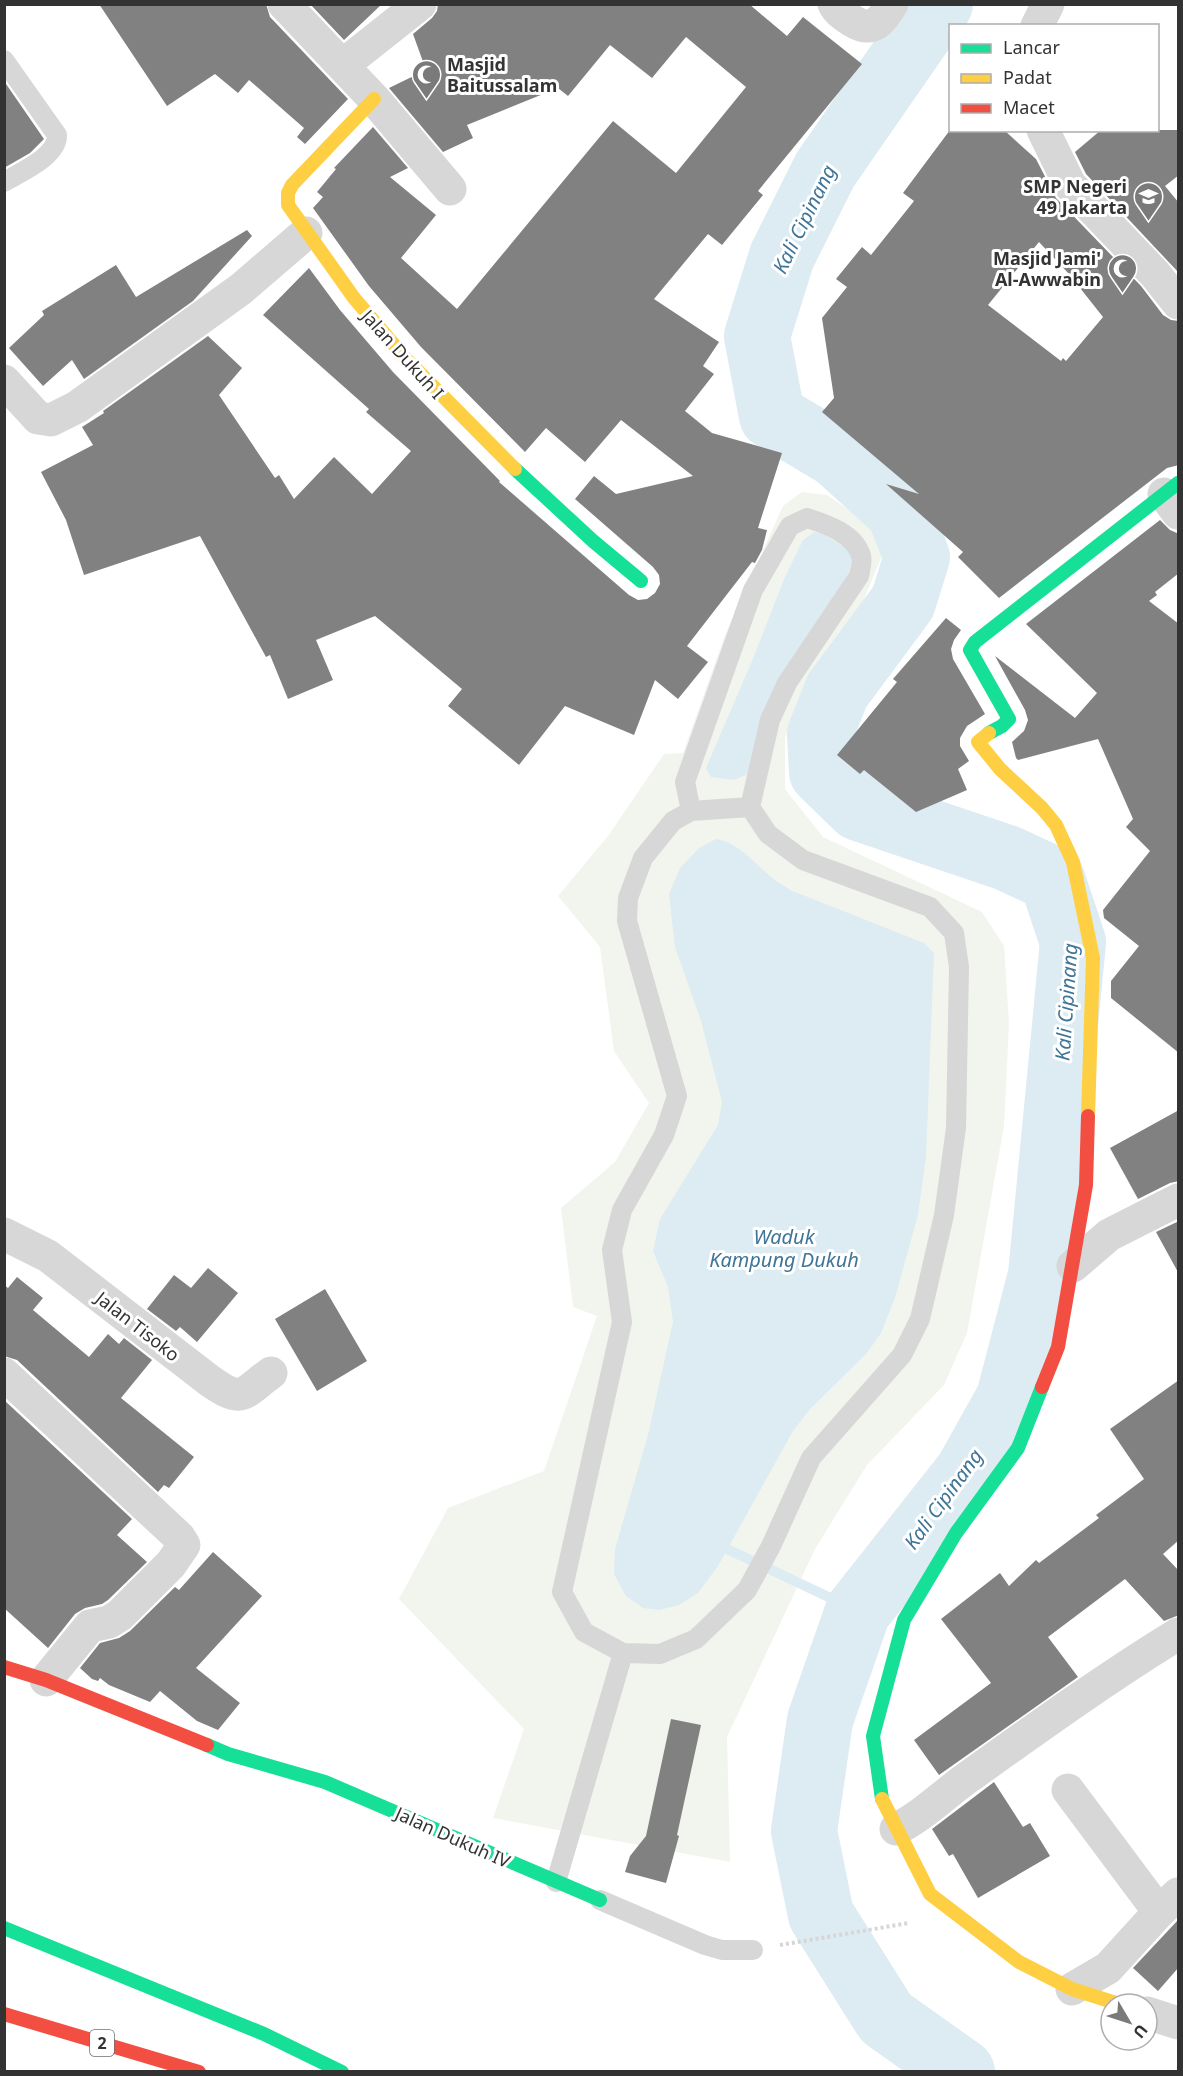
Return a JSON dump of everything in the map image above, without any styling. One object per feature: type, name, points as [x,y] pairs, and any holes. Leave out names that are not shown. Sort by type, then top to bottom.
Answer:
[{"type":"main road","name":"Jalan Dukuh I","points":[[374,99],[330,144],[288,193],[288,205],[306,233],[382,333],[443,398],[593,541],[641,581]]},
{"type":"main road","points":[[1099,1998],[1072,1989],[1019,1962],[930,1894],[882,1803],[873,1736],[904,1620],[957,1533],[1018,1448],[1058,1347],[1086,1185],[1093,958],[1078,885],[1062,836],[1042,808],[1000,769],[978,741],[1005,725],[1009,719],[970,650],[975,642],[991,628],[1174,496]]},
{"type":"main road","name":"Jalan Dukuh IV","points":[[4,1667],[46,1680],[228,1754],[325,1782],[600,1900]]},
{"type":"main road","points":[[4,1928],[264,2034],[342,2072]]},
{"type":"main road","name":"2","points":[[4,2014],[199,2072]]},
{"type":"street","points":[[284,4],[374,99],[450,189]]},
{"type":"street","points":[[343,65],[420,4]]},
{"type":"street","points":[[834,4],[837,11],[861,26],[871,27],[881,20],[892,4]]},
{"type":"street","points":[[1038,24],[1048,4]]},
{"type":"street","points":[[1044,132],[1070,185],[1155,274],[1179,303]]},
{"type":"street","points":[[4,381],[38,418],[51,420],[76,407],[241,289],[306,233]]},
{"type":"street","points":[[1073,1266],[1110,1235],[1179,1200]]},
{"type":"street","name":"Jalan Tisoko","points":[[4,1234],[48,1256],[230,1394],[241,1394],[271,1373]]},
{"type":"street","points":[[4,1374],[184,1545],[171,1564],[120,1615],[109,1622],[90,1626],[46,1680]]},
{"type":"street","points":[[896,1829],[914,1820],[970,1775],[1068,1706],[1179,1634]]},
{"type":"street","points":[[1068,1790],[1169,1903],[1108,1968],[1072,1989]]},
{"type":"street","points":[[1159,2017],[1179,2023]]},
{"type":"lane","points":[[4,60],[57,135],[57,139],[50,153],[4,182]]},
{"type":"lane","points":[[692,811],[685,782],[753,590],[790,526],[807,518],[827,524],[852,540],[862,557],[859,576],[783,692],[770,720],[750,807],[768,834],[802,860],[930,907],[954,933],[959,967],[956,1128],[944,1215],[920,1319],[902,1355],[811,1458],[771,1546],[747,1590],[696,1639],[660,1654],[623,1653],[584,1632],[562,1592],[622,1322],[612,1250],[622,1210],[664,1135],[677,1096],[627,921],[628,898],[643,858],[673,821],[692,811],[750,807]]},
{"type":"lane","points":[[556,1882],[623,1653]]},
{"type":"lane","name":"Jalan Dukuh IV","points":[[600,1900],[705,1945],[722,1950],[753,1950]]},
{"type":"path","points":[[753,1950],[908,1924]]},
{"type":"shaded area","points":[[802,492],[827,495],[867,522],[884,551],[850,633],[799,699],[785,738],[785,789],[823,837],[982,912],[1004,946],[1009,1023],[1004,1126],[967,1333],[944,1385],[867,1465],[815,1549],[727,1737],[730,1862],[493,1818],[524,1729],[399,1599],[448,1508],[544,1471],[597,1316],[573,1307],[561,1208],[615,1162],[649,1103],[614,1051],[600,947],[558,896],[608,836],[664,754],[683,753],[725,635],[783,506]]},
{"type":"water","points":[[814,532],[828,537],[849,552],[851,565],[847,577],[746,775],[734,780],[711,777],[706,768],[785,577],[803,540]]},
{"type":"water","name":"Waduk Kampung Dukuh","points":[[716,839],[732,844],[790,890],[924,943],[934,953],[926,1157],[918,1215],[895,1298],[881,1333],[867,1353],[810,1409],[793,1431],[718,1566],[698,1593],[679,1605],[659,1610],[643,1608],[626,1596],[614,1574],[615,1549],[648,1435],[673,1322],[668,1287],[653,1251],[660,1219],[718,1125],[722,1102],[701,1021],[675,947],[669,894],[680,868],[699,848]]},
{"type":"building","points":[[99,4],[266,4],[270,17],[348,99],[305,144],[297,137],[304,128],[249,80],[238,93],[215,74],[167,106]]},
{"type":"building","points":[[310,4],[382,4],[344,40]]},
{"type":"building","points":[[438,4],[749,4],[787,36],[803,17],[862,64],[758,191],[763,195],[722,245],[708,234],[654,299],[719,342],[703,366],[714,374],[685,411],[712,433],[782,453],[758,528],[767,530],[762,550],[755,563],[752,562],[687,646],[708,662],[678,699],[655,680],[634,735],[565,706],[519,765],[448,706],[462,689],[375,616],[316,640],[333,680],[288,699],[270,655],[266,657],[200,536],[84,575],[66,520],[41,472],[93,445],[82,427],[208,336],[242,368],[219,395],[275,478],[279,475],[294,499],[334,457],[372,494],[411,451],[366,412],[369,409],[263,315],[309,268],[340,310],[393,372],[499,482],[629,595],[638,600],[647,599],[655,593],[660,584],[659,575],[653,567],[575,499],[594,476],[616,494],[693,476],[621,420],[585,462],[546,428],[525,452],[421,347],[369,286],[313,208],[323,197],[317,192],[336,169],[334,168],[373,127],[408,168],[390,177],[436,215],[401,258],[457,309],[613,121],[676,173],[746,87],[686,37],[652,78],[610,45],[568,96],[558,88],[467,125],[473,138],[443,152],[389,88],[426,70],[413,34],[432,18],[437,11]]},
{"type":"building","points":[[4,81],[44,139],[30,153],[4,168]]},
{"type":"building","name":"SMP Negeri 49 Jakarta","points":[[1179,130],[1179,175],[1165,186],[1179,203],[1179,273],[1086,174],[1075,152],[1099,132]]},
{"type":"building","points":[[949,131],[1006,132],[1036,159],[1056,198],[1141,286],[1163,315],[1171,320],[1179,321],[1179,465],[1167,468],[999,598],[958,557],[963,552],[886,484],[919,494],[822,412],[834,398],[822,318],[847,287],[836,279],[862,247],[871,255],[914,201],[903,193]],"holes":[[[1039,242],[1069,274],[1103,317],[1066,361],[1063,358],[1061,361],[988,305]]]},
{"type":"building","points":[[247,230],[252,236],[193,301],[84,379],[72,360],[43,386],[9,348],[44,315],[42,311],[116,265],[136,297]]},
{"type":"building","points":[[1160,520],[1170,530],[1179,534],[1179,573],[1155,592],[1157,595],[1149,601],[1179,624],[1179,1053],[1111,998],[1111,981],[1139,946],[1104,918],[1103,910],[1150,851],[1126,827],[1133,819],[1098,739],[1018,760],[1016,758],[1012,742],[1024,731],[1028,720],[1025,710],[995,656],[1075,718],[1097,693],[1026,624]]},
{"type":"building","points":[[946,618],[961,630],[951,649],[953,659],[985,714],[967,726],[960,738],[960,746],[969,761],[958,769],[967,790],[916,812],[864,770],[860,774],[837,755],[897,682],[893,679]]},
{"type":"building","points":[[1179,1110],[1179,1181],[1138,1199],[1110,1148]]},
{"type":"building","points":[[1179,1221],[1179,1274],[1156,1232]]},
{"type":"building","points":[[208,1268],[238,1293],[197,1342],[180,1327],[176,1331],[147,1309],[174,1275],[191,1288]]},
{"type":"building","points":[[17,1277],[43,1298],[33,1310],[89,1357],[108,1334],[119,1344],[124,1338],[152,1360],[121,1398],[194,1457],[169,1488],[164,1485],[158,1492],[17,1360],[4,1356],[4,1285],[8,1288]]},
{"type":"building","points":[[325,1289],[367,1361],[317,1391],[275,1319]]},
{"type":"building","points":[[1179,1380],[1179,1540],[1163,1554],[1179,1571],[1179,1615],[1164,1621],[1125,1579],[1048,1637],[1078,1677],[939,1775],[914,1740],[991,1683],[941,1619],[1000,1573],[1009,1586],[1036,1560],[1039,1563],[1099,1518],[1096,1515],[1144,1479],[1110,1429]]},
{"type":"building","points":[[4,1400],[132,1519],[117,1535],[147,1562],[108,1600],[75,1614],[48,1648],[4,1608]]},
{"type":"building","points":[[213,1552],[262,1596],[196,1668],[240,1703],[218,1730],[197,1721],[160,1691],[150,1702],[109,1685],[100,1678],[98,1681],[92,1679],[80,1668],[100,1643],[119,1638],[130,1631],[175,1587],[179,1590]]},
{"type":"building","points":[[671,1719],[701,1725],[677,1835],[679,1836],[666,1883],[625,1872],[630,1856],[646,1836]]},
{"type":"building","points":[[994,1782],[1023,1827],[1030,1823],[1050,1856],[978,1898],[953,1854],[949,1856],[932,1829]]},
{"type":"building","points":[[1179,1919],[1179,1967],[1158,1991],[1133,1968]]},
{"type":"waterway","name":"Kali Cipinang","points":[[940,4],[825,170],[782,256],[757,336],[772,416],[837,455],[899,511],[917,557],[903,602],[837,691],[820,734],[822,772],[859,808],[1007,858],[1052,879],[1073,942],[1041,1275],[1009,1398],[967,1473],[858,1611],[820,1720],[804,1831],[821,1915],[886,2018],[962,2072]]},
{"type":"waterway","points":[[727,1549],[858,1611]]},
{"type":"traffic: fast","points":[[515,469],[593,541],[641,581]]},
{"type":"traffic: fast","points":[[989,733],[1009,719],[970,650],[975,642],[1178,483]]},
{"type":"traffic: fast","points":[[882,1799],[873,1736],[904,1620],[956,1533],[1018,1448],[1042,1387]]},
{"type":"traffic: fast","points":[[207,1745],[228,1754],[325,1782],[600,1900]]},
{"type":"traffic: fast","points":[[4,1928],[264,2034],[342,2072]]},
{"type":"traffic: slow","points":[[374,99],[292,185],[288,193],[288,205],[354,298],[407,360],[515,469]]},
{"type":"traffic: slow","points":[[989,733],[978,742],[1000,769],[1042,808],[1056,825],[1073,862],[1093,958],[1088,1116]]},
{"type":"traffic: slow","points":[[882,1799],[930,1894],[1019,1962],[1072,1989],[1099,1998]]},
{"type":"traffic: jam","points":[[1042,1387],[1058,1347],[1086,1185],[1088,1116]]},
{"type":"traffic: jam","points":[[4,1667],[46,1680],[207,1745]]},
{"type":"traffic: jam","points":[[4,2014],[199,2072]]},
{"type":"place","name":"Masjid Baitussalam","points":[[426,100]]},
{"type":"place","name":"SMP Negeri 49 Jakarta","points":[[1148,222]]},
{"type":"place","name":"Masjid Jami' Al-Awwabin","points":[[1122,294]]}]
